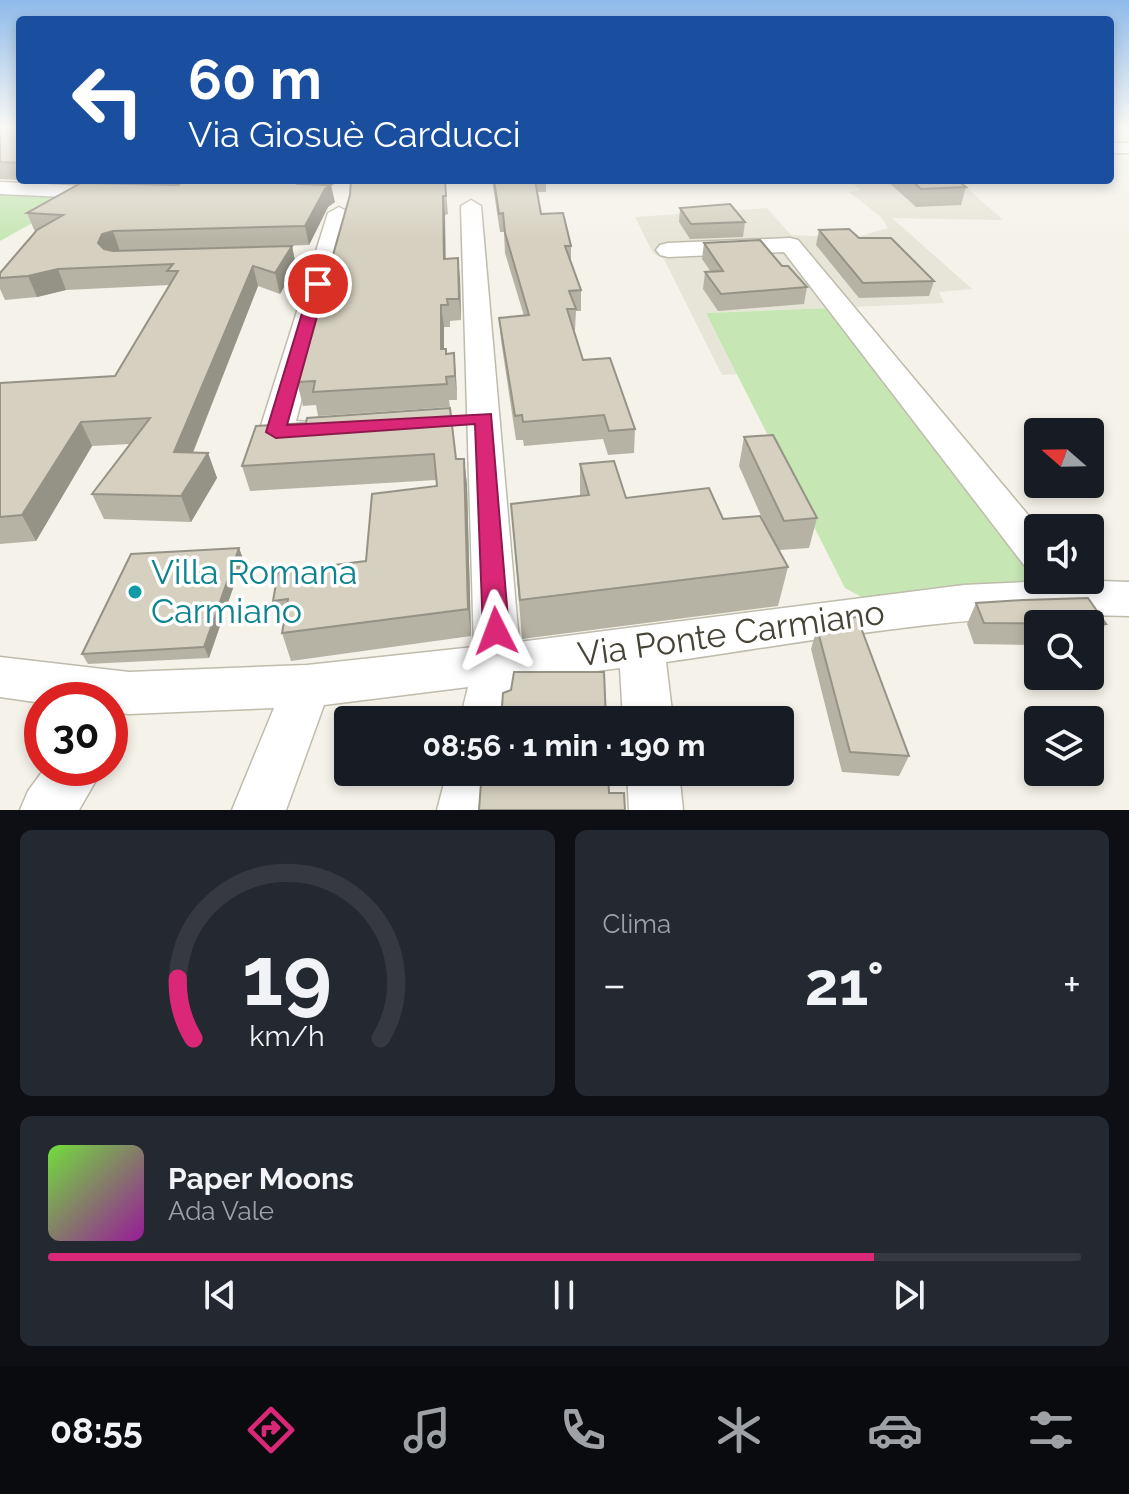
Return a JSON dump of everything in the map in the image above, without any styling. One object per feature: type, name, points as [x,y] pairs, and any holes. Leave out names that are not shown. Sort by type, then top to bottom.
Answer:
[{"type":"street","points":[[7,187],[128,194]]},
{"type":"street","points":[[471,206],[469,419],[498,661],[488,706]]},
{"type":"street","points":[[335,428],[276,432],[339,213]]},
{"type":"street","points":[[668,250],[790,245],[1024,537]]},
{"type":"street","points":[[295,256],[327,255]]},
{"type":"street","name":"Via Ponte Carmiano","points":[[128,705],[641,645],[1027,594]]},
{"type":"street","name":"Via Ponte Carmiano","points":[[1098,594],[1129,599]]},
{"type":"street","points":[[641,645],[647,706]]},
{"type":"street","name":"Via Ponte Carmiano","points":[[0,677],[24,683]]},
{"type":"street","points":[[259,810],[307,686]]},
{"type":"street","points":[[47,810],[64,786]]},
{"type":"street","points":[[464,810],[470,786]]},
{"type":"street","points":[[654,786],[656,810]]},
{"type":"shaded area","points":[[853,184],[962,184],[1003,220],[892,218],[972,289],[939,292],[944,303],[706,313],[738,374],[722,375],[664,259],[653,253],[635,217],[767,208],[791,235],[854,238],[888,228],[881,217],[849,192],[861,190]]},
{"type":"green space","points":[[0,194],[77,198],[0,241]]},
{"type":"green space","points":[[829,308],[1015,547],[1024,560],[1022,585],[871,602],[845,588],[706,313]]},
{"type":"building","points":[[79,184],[331,185],[325,189],[305,226],[113,231],[102,234],[98,243],[104,249],[113,251],[292,246],[275,273],[253,266],[174,452],[208,453],[181,496],[92,494],[150,418],[81,422],[22,515],[0,517],[0,383],[115,376],[178,271],[167,271],[173,264],[58,269],[0,278],[0,273],[37,230],[63,215],[27,213]]},
{"type":"building","points":[[351,184],[445,184],[444,259],[458,258],[459,299],[447,299],[448,305],[441,305],[441,349],[446,349],[446,354],[454,353],[455,376],[446,377],[447,384],[313,392],[315,381],[297,382]]},
{"type":"building","points":[[495,184],[536,184],[541,214],[563,213],[571,246],[565,246],[581,290],[569,291],[576,309],[567,309],[583,360],[610,358],[635,429],[609,431],[604,415],[523,422],[522,415],[515,416],[499,318],[529,315],[505,233],[503,213],[499,214]]},
{"type":"building","points":[[915,184],[962,184],[966,187],[921,189]]},
{"type":"building","points":[[730,204],[745,222],[691,224],[680,208]]},
{"type":"building","points":[[849,229],[859,238],[891,238],[934,281],[863,283],[819,230]]},
{"type":"building","points":[[760,240],[782,266],[788,266],[807,287],[721,294],[705,272],[723,271],[704,243]]},
{"type":"building","points":[[450,408],[456,459],[464,459],[468,609],[282,633],[288,599],[273,601],[278,572],[366,561],[372,494],[437,486],[434,454],[242,466],[256,426],[306,423],[307,418]]},
{"type":"building","points":[[773,435],[817,518],[784,521],[744,437]]},
{"type":"building","points":[[614,461],[626,498],[709,488],[723,519],[760,516],[788,567],[520,600],[511,504],[589,495],[580,464]]},
{"type":"building","points":[[239,548],[204,647],[82,654],[131,554]]},
{"type":"building","points":[[1088,598],[1096,610],[1024,610],[1024,623],[984,623],[976,603]]},
{"type":"building","points":[[857,617],[909,756],[850,752],[817,628],[832,625],[832,620]]},
{"type":"building","points":[[514,672],[604,672],[605,706],[502,706],[503,693],[511,690]]},
{"type":"building","points":[[481,786],[609,786],[609,793],[624,793],[625,810],[479,810]]},
{"type":"place","name":"Villa Romana Carmiano","points":[[135,592]]},
{"type":"route","points":[[318,284],[276,432],[484,418],[496,631]]}]
